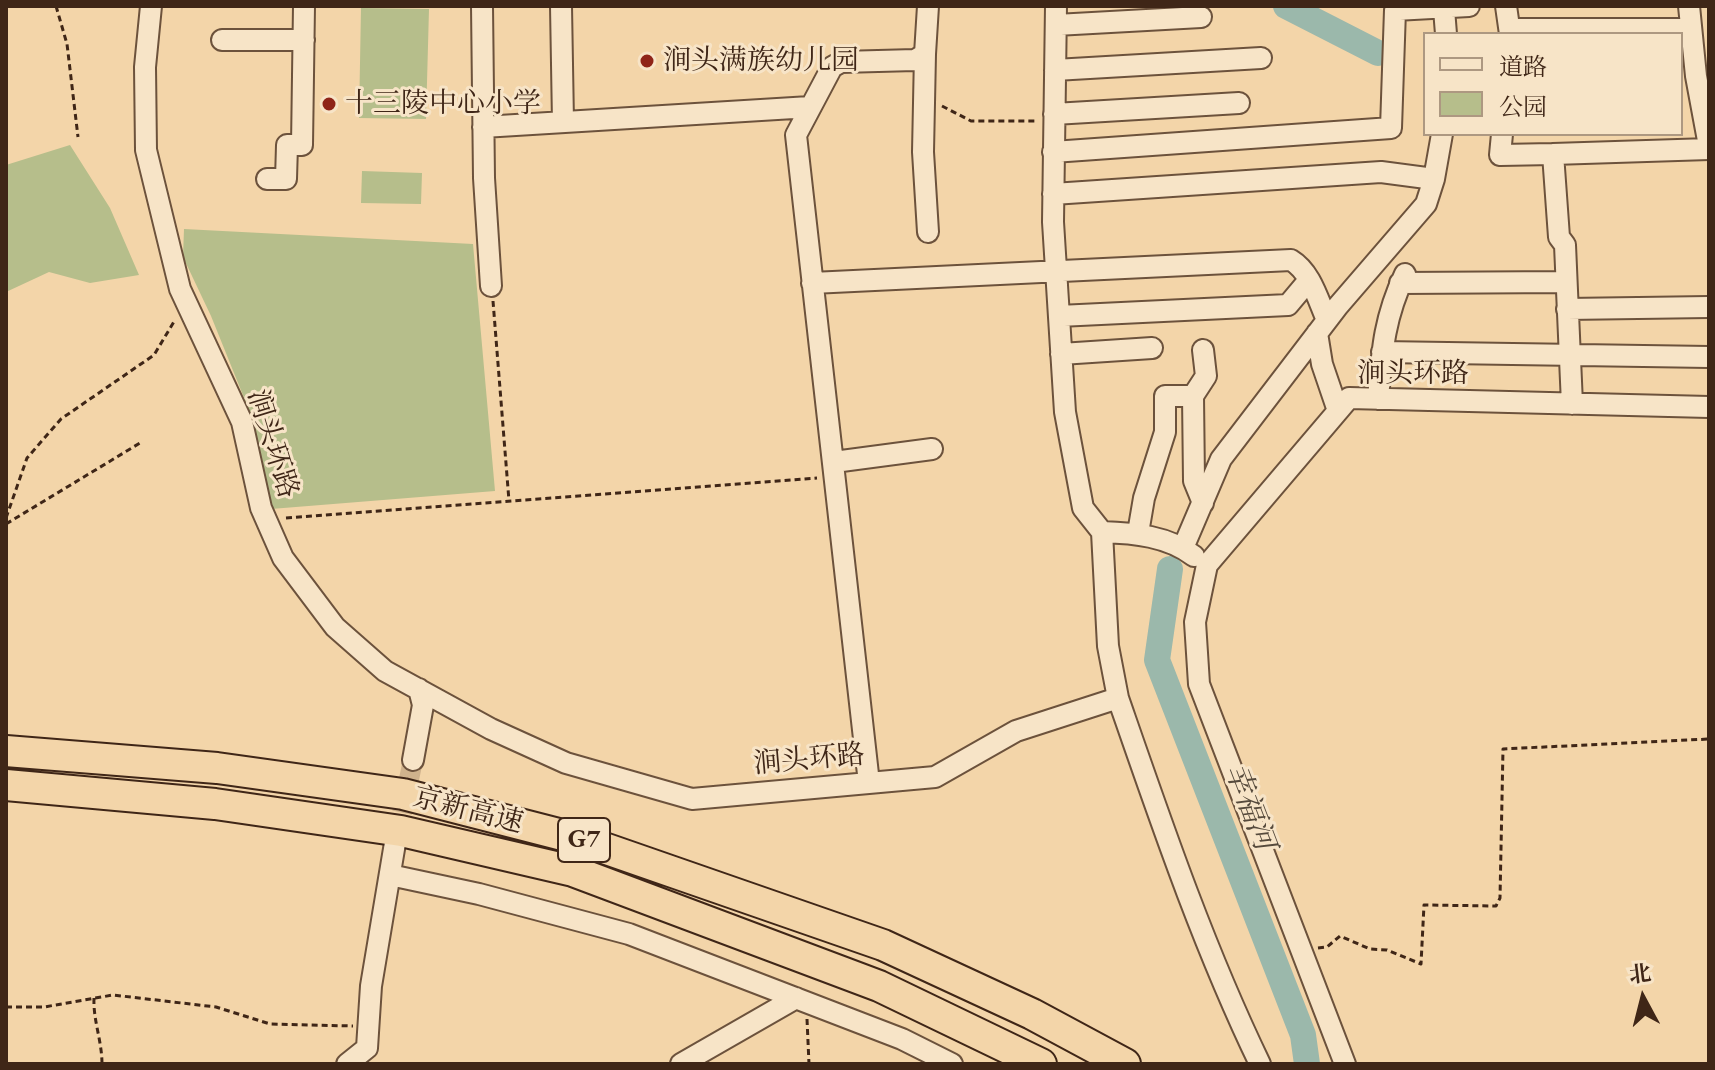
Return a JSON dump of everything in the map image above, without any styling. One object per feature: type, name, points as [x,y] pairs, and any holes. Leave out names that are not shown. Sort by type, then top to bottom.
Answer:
[{"type":"highway","name":"京新高速","points":[[6,751],[217,768],[403,794],[578,839],[883,945],[1032,1014],[1125,1064]]},
{"type":"highway","name":"京新高速","points":[[6,785],[215,804],[385,829],[573,871],[879,986],[1041,1064]]},
{"type":"street","name":"涧头环路","points":[[151,6],[145,67],[146,150],[180,289],[242,422],[261,508],[283,558],[335,627],[385,671],[491,729],[566,763],[692,799],[935,777],[1016,731],[1118,698]]},
{"type":"street","points":[[267,179],[286,179],[287,145],[302,145],[304,6]]},
{"type":"street","points":[[482,6],[483,127],[491,286]]},
{"type":"street","points":[[561,6],[563,122]]},
{"type":"street","points":[[928,6],[923,152],[928,232]]},
{"type":"street","points":[[1053,152],[1391,128],[1395,10],[1469,6]]},
{"type":"street","points":[[1506,6],[1510,32],[1691,29]]},
{"type":"street","points":[[1502,136],[1500,155],[1709,148],[1689,6]]},
{"type":"street","points":[[1444,9],[1446,32]]},
{"type":"street","points":[[1201,17],[1056,16],[1053,152],[1056,271],[1065,412],[1083,508],[1102,532],[1108,646],[1118,698],[1175,864],[1234,1010],[1260,1064]]},
{"type":"street","points":[[222,40],[304,40]]},
{"type":"street","points":[[869,783],[796,135],[826,74],[841,62],[915,60],[925,54]]},
{"type":"street","points":[[1055,70],[1261,58]]},
{"type":"street","points":[[1054,117],[1239,103]]},
{"type":"street","points":[[483,127],[810,107]]},
{"type":"street","points":[[1183,548],[1221,459],[1322,327],[1426,204],[1442,136]]},
{"type":"street","points":[[1553,154],[1559,237],[1565,245],[1572,404]]},
{"type":"street","points":[[1053,194],[1381,172],[1434,179]]},
{"type":"street","points":[[812,283],[1291,260],[1298,264],[1309,280],[1322,327],[1322,364],[1335,404]]},
{"type":"street","points":[[1378,399],[1391,303],[1403,278],[1566,282]]},
{"type":"street","points":[[1059,316],[1288,305],[1309,280]]},
{"type":"street","points":[[1567,309],[1709,307]]},
{"type":"street","points":[[1061,354],[1152,348]]},
{"type":"street","points":[[1203,350],[1206,376],[1193,396],[1194,481],[1203,503]]},
{"type":"street","points":[[1382,352],[1709,357]]},
{"type":"street","points":[[1138,533],[1144,498],[1165,432],[1165,396],[1193,396]]},
{"type":"street","name":"涧头环路","points":[[1207,565],[1335,404],[1349,398],[1709,407]]},
{"type":"street","points":[[835,469],[932,449]]},
{"type":"street","points":[[1102,532],[1138,533],[1183,548],[1207,565],[1195,622],[1199,684],[1345,1064]]},
{"type":"street","points":[[413,760],[423,705],[419,689]]},
{"type":"street","points":[[347,1064],[367,1048],[371,986],[395,843]]},
{"type":"street","points":[[390,875],[479,894],[629,934],[902,1039],[952,1064]]},
{"type":"street","points":[[681,1064],[803,1001]]},
{"type":"path","points":[[56,6],[67,44],[78,137]]},
{"type":"path","points":[[924,90],[946,110],[971,121],[1054,117]]},
{"type":"path","points":[[491,286],[509,501]]},
{"type":"path","points":[[6,518],[27,458],[61,419],[154,355],[174,321],[180,289]]},
{"type":"path","points":[[6,524],[140,443]]},
{"type":"path","points":[[266,520],[509,501],[835,469]]},
{"type":"path","points":[[1301,951],[1327,947],[1340,936],[1370,949],[1387,950],[1421,964],[1424,905],[1496,906],[1500,898],[1503,749],[1709,739]]},
{"type":"path","points":[[6,1007],[44,1007],[113,995],[216,1007],[270,1024],[368,1025]]},
{"type":"path","points":[[94,998],[93,1014],[98,1025],[102,1064]]},
{"type":"path","points":[[803,1001],[809,1064]]},
{"type":"green space","points":[[361,8],[429,9],[426,119],[359,118]]},
{"type":"green space","points":[[70,145],[110,208],[139,275],[90,283],[49,272],[6,292],[6,165]]},
{"type":"green space","points":[[362,171],[422,173],[421,204],[361,203]]},
{"type":"green space","points":[[184,229],[473,244],[495,491],[271,509],[253,420],[211,316],[183,257]]},
{"type":"waterway","name":"幸福河","points":[[1286,6],[1378,53]]},
{"type":"waterway","name":"幸福河","points":[[1170,569],[1157,660],[1303,1035],[1307,1064]]},
{"type":"tunnel","points":[[396,842],[413,760]]},
{"type":"place","name":"涧头满族幼儿园","points":[[647,61]]},
{"type":"place","name":"十三陵中心小学","points":[[329,104]]}]
